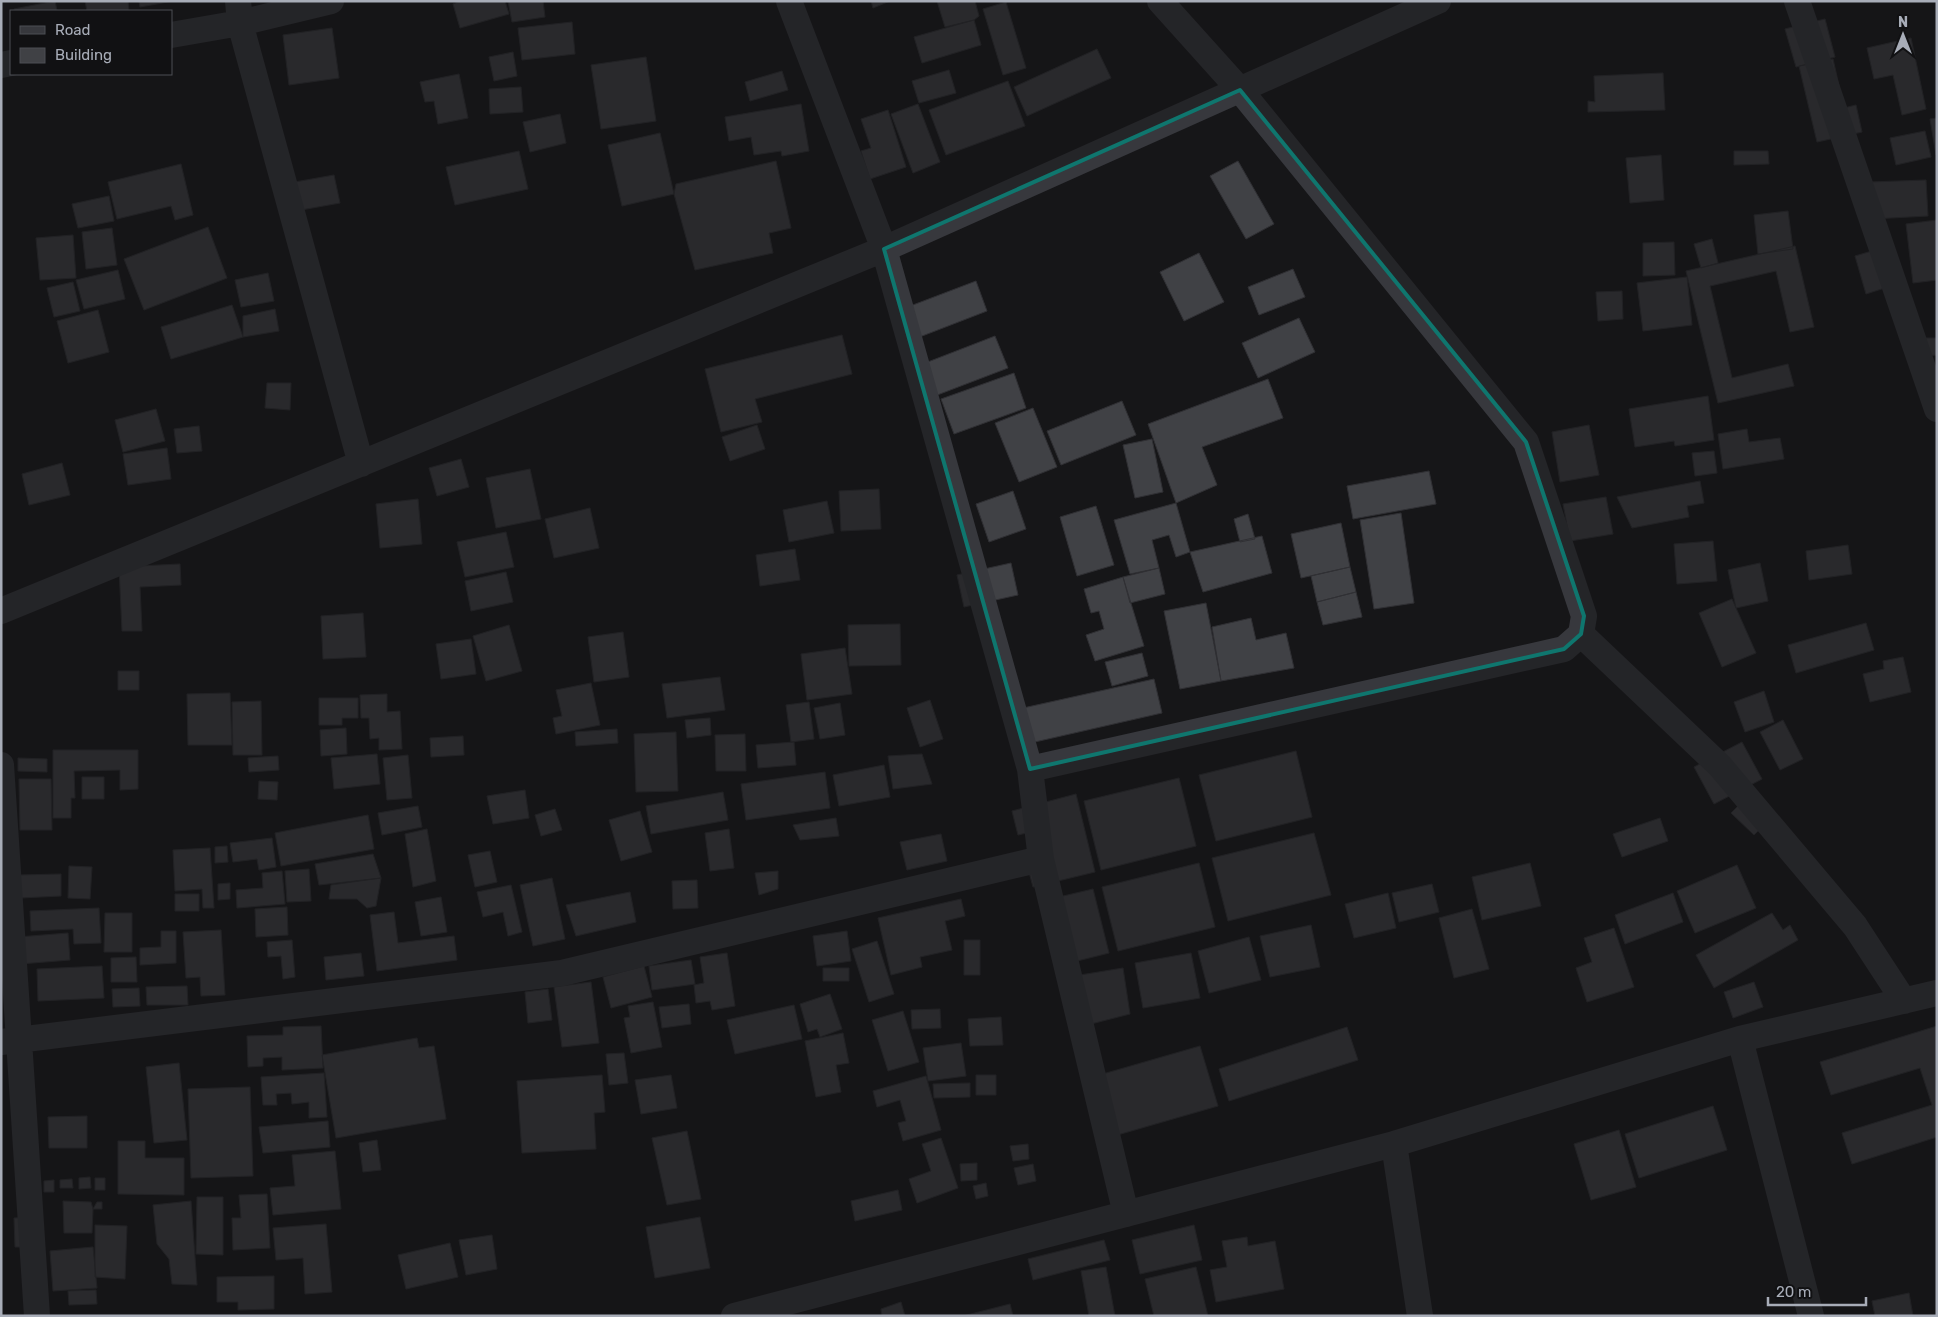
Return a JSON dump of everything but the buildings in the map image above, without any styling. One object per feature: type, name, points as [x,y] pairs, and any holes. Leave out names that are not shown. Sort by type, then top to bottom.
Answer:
[{"type":"street","points":[[172,35],[239,12],[331,1]]},
{"type":"street","points":[[789,1],[884,249],[1030,769],[1041,859],[1126,1214]]},
{"type":"street","points":[[1030,769],[1564,649],[1581,634],[1584,616],[1526,442],[1240,90],[1160,1]]},
{"type":"street","points":[[1,611],[884,249],[1438,1]]},
{"type":"street","points":[[1796,1],[1937,409]]},
{"type":"street","points":[[239,12],[361,464]]},
{"type":"street","points":[[1581,634],[1720,766],[1855,926],[1904,1001]]},
{"type":"street","points":[[1,765],[10,1041],[38,1316]]},
{"type":"street","points":[[10,1041],[562,973],[1041,859]]},
{"type":"street","points":[[734,1316],[1394,1144],[1740,1039],[1937,993]]},
{"type":"street","points":[[1740,1039],[1811,1316]]},
{"type":"street","points":[[1394,1144],[1420,1316]]},
{"type":"highlighted area","points":[[1240,90],[1526,442],[1584,616],[1581,634],[1564,649],[1030,769],[884,249]]}]
